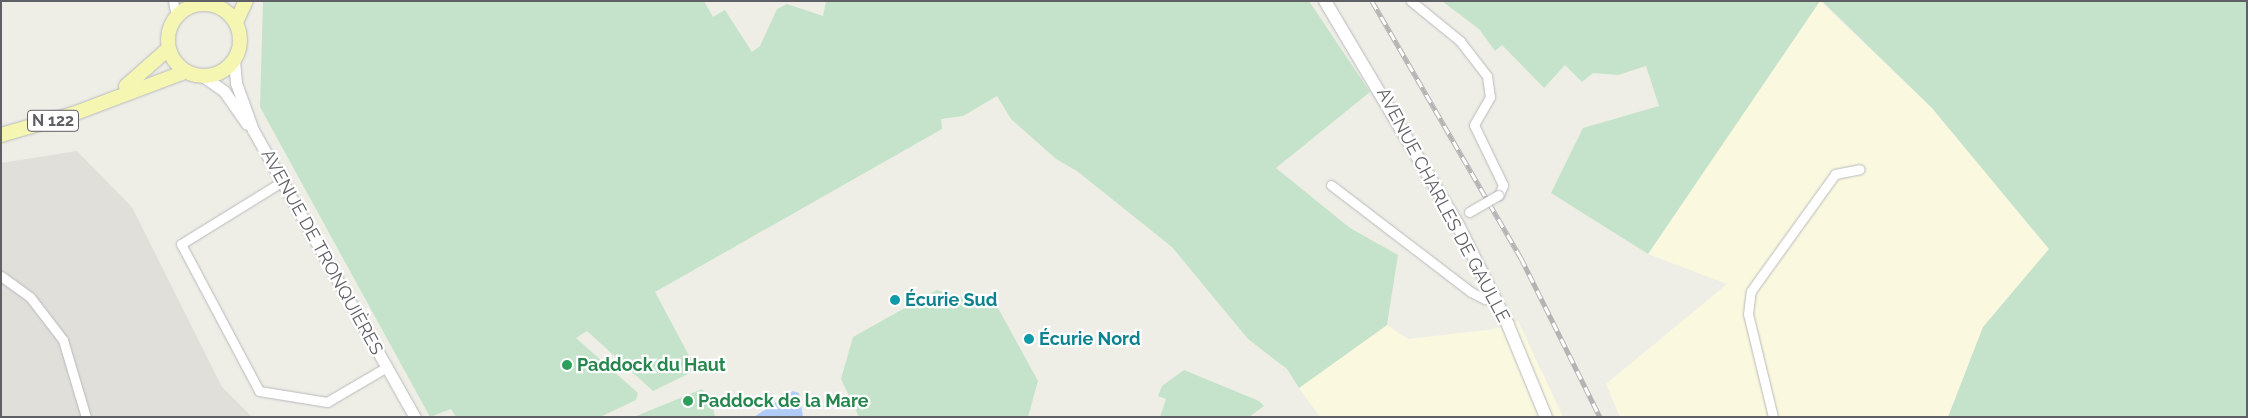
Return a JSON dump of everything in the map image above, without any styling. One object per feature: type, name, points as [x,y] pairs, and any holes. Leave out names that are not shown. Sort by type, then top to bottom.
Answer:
[{"type":"main road","points":[[236,22],[246,1]]},
{"type":"main road","name":"AVENUE CHARLES DE GAULLE","points":[[1326,1],[1457,223],[1492,294],[1546,417]]},
{"type":"main road","points":[[209,3],[236,22],[240,37],[234,60],[223,72],[204,77],[185,72],[168,49],[169,29],[176,17],[209,3]]},
{"type":"main road","name":"N 122","points":[[103,102],[141,77],[168,49]]},
{"type":"main road","name":"N 122","points":[[1,135],[103,102],[185,72]]},
{"type":"street","points":[[173,1],[176,17]]},
{"type":"street","points":[[1411,1],[1460,41],[1487,76],[1490,97],[1474,124],[1503,185],[1498,195],[1469,212],[1457,223]]},
{"type":"street","name":"AVENUE DE TRONQUIÈRES","points":[[234,60],[236,83],[253,130],[415,417]]},
{"type":"street","points":[[204,77],[224,91],[253,130]]},
{"type":"street","points":[[1774,417],[1748,314],[1751,291],[1835,174],[1860,168]]},
{"type":"street","points":[[283,181],[181,244],[259,391],[327,402],[387,367]]},
{"type":"street","points":[[1331,185],[1471,292],[1485,299],[1492,294]]},
{"type":"street","points":[[1,276],[30,297],[63,340],[86,417]]},
{"type":"shaded area","points":[[1820,1],[1932,108],[2049,249],[1983,327],[1948,417],[1620,417],[1606,384],[1727,284],[1648,254]]},
{"type":"shaded area","points":[[77,151],[132,207],[222,387],[252,417],[1,417],[1,163]]},
{"type":"shaded area","points":[[1518,321],[1563,417],[1320,417],[1299,388],[1387,325],[1408,339],[1495,329]]},
{"type":"green space","points":[[263,1],[704,1],[713,17],[725,10],[752,52],[760,46],[777,9],[787,4],[823,16],[826,1],[1309,1],[1370,92],[1276,168],[1350,228],[1398,255],[1387,325],[1299,388],[1287,369],[1248,339],[1172,247],[1077,171],[1056,159],[1011,119],[997,96],[963,116],[941,119],[942,129],[655,292],[694,365],[690,373],[653,391],[587,331],[576,338],[638,393],[636,400],[600,417],[456,417],[451,409],[430,417],[260,107]]},
{"type":"green space","points":[[1442,1],[1820,1],[1648,254],[1551,193],[1583,128],[1659,106],[1646,66],[1618,75],[1593,73],[1582,82],[1565,65],[1544,88],[1502,45],[1495,51],[1479,29]]},
{"type":"green space","points":[[1822,1],[2247,1],[2247,417],[1948,417],[1983,327],[2049,249],[1932,108]]},
{"type":"green space","points":[[937,290],[998,308],[1038,381],[1028,417],[859,417],[841,379],[853,337]]},
{"type":"green space","points":[[1184,370],[1259,401],[1264,406],[1249,417],[1160,417],[1166,399],[1158,396],[1162,386]]},
{"type":"green space","name":"Paddock de la Mare","points":[[702,389],[711,399],[715,417],[634,417]]},
{"type":"water","points":[[793,391],[799,393],[803,417],[754,417]]},
{"type":"railway","points":[[1372,1],[1521,258],[1600,417]]},
{"type":"place","name":"Écurie Sud","points":[[895,300]]},
{"type":"place","name":"Écurie Nord","points":[[1029,339]]},
{"type":"place","name":"Paddock du Haut","points":[[567,365]]},
{"type":"place","name":"Paddock de la Mare","points":[[688,401]]}]
